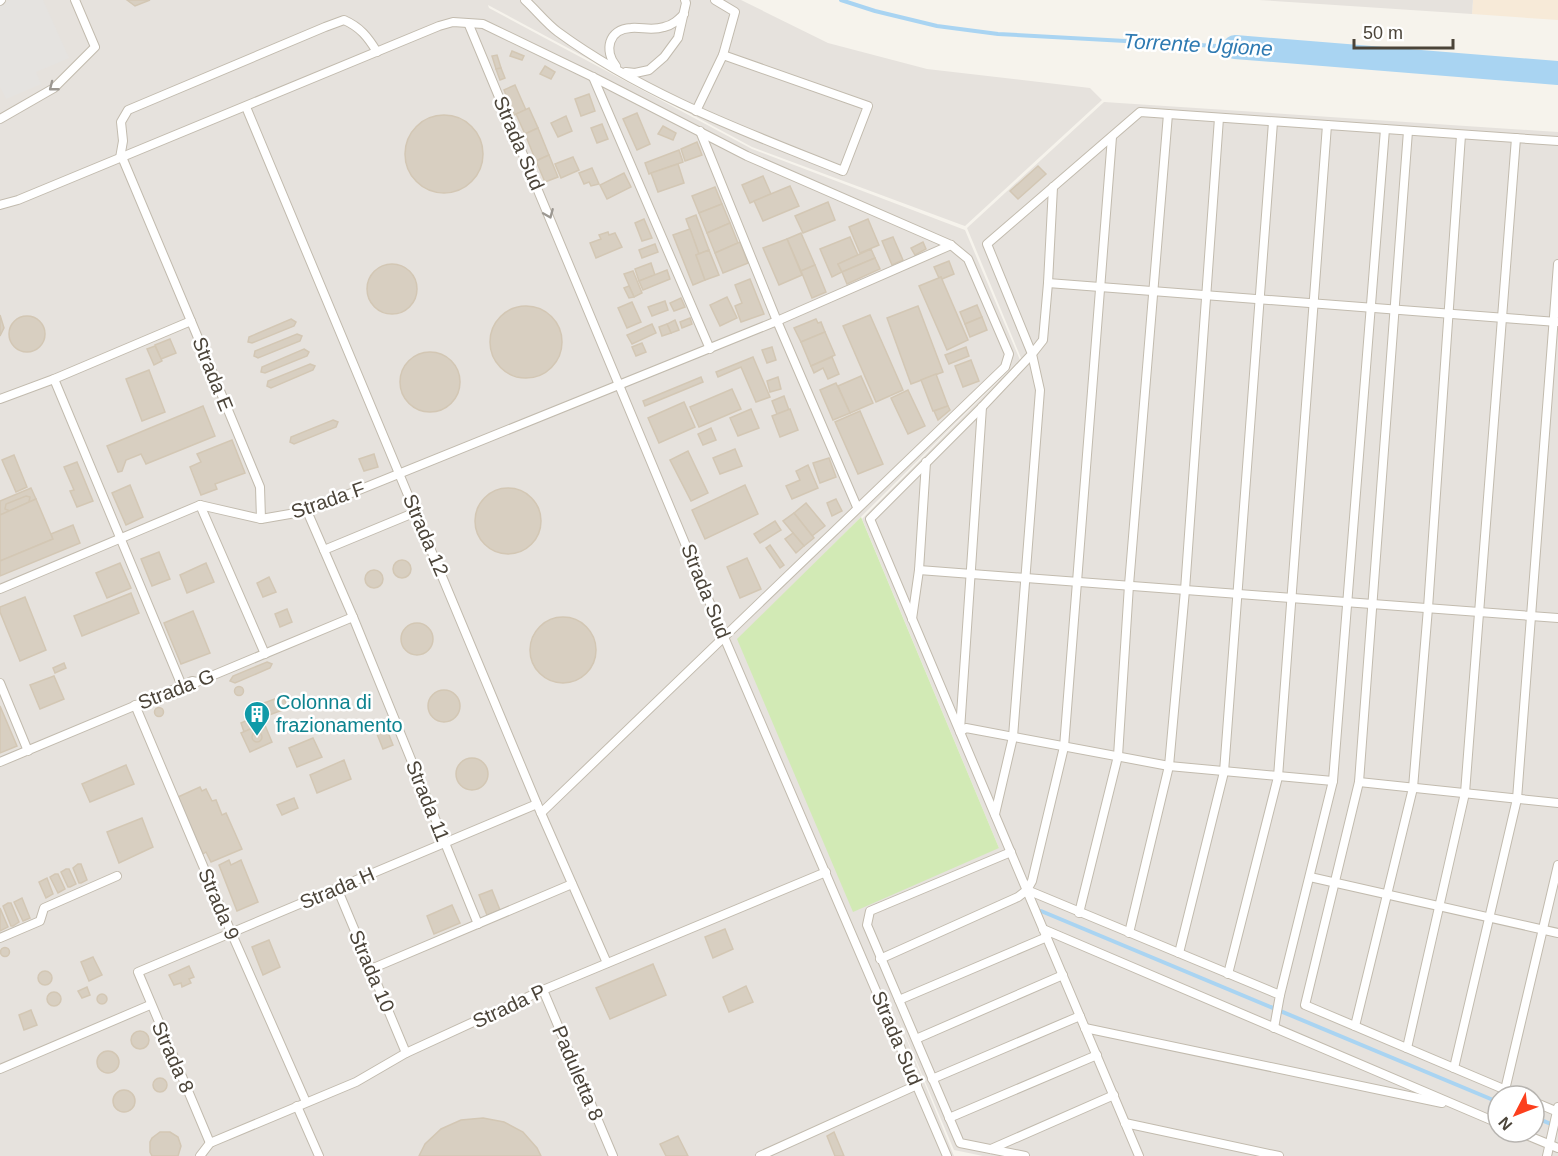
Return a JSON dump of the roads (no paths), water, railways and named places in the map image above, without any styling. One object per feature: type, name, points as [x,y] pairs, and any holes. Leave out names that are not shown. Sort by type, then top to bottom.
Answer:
[{"type":"lane","points":[[0,119],[54,88],[95,47],[75,0]]},
{"type":"lane","points":[[525,0],[557,31],[619,71],[696,111],[843,171],[868,106],[723,55]]},
{"type":"lane","points":[[684,14],[674,24],[662,28],[642,30],[630,27],[618,33],[611,40],[608,50],[610,59],[619,71],[635,73],[649,70],[664,57],[678,38],[684,14],[685,0]]},
{"type":"lane","points":[[696,111],[723,55],[735,12],[715,0]]},
{"type":"lane","points":[[191,321],[121,158],[123,141],[121,122],[128,110],[344,20],[356,25],[368,37],[377,52]]},
{"type":"lane","points":[[0,205],[246,107],[445,23],[453,22],[469,25],[483,24],[594,77],[747,156],[951,245],[968,259],[1009,354],[1005,367],[724,637],[539,808]]},
{"type":"lane","name":"Strada Sud","points":[[469,25],[724,637],[946,1156]]},
{"type":"lane","points":[[594,77],[710,349]]},
{"type":"lane","name":"Strada 12","points":[[246,107],[539,808],[607,963]]},
{"type":"lane","points":[[995,815],[1013,737],[1040,390],[1032,354],[987,244],[1140,112],[1558,141]]},
{"type":"lane","points":[[1079,913],[1118,756],[1129,585],[1168,114]]},
{"type":"lane","points":[[1129,933],[1169,766],[1208,295],[1219,118]]},
{"type":"lane","points":[[1179,953],[1224,772],[1273,122]]},
{"type":"lane","points":[[1228,974],[1278,777],[1327,125]]},
{"type":"lane","points":[[1274,1028],[1313,878],[1333,782],[1351,602],[1385,129]]},
{"type":"lane","points":[[700,131],[777,321],[857,507]]},
{"type":"lane","points":[[1408,131],[1392,309],[1359,782],[1305,1005],[1491,1084]]},
{"type":"lane","points":[[1355,1026],[1413,788],[1461,135]]},
{"type":"lane","points":[[880,959],[1018,897],[1027,890],[1032,881],[1064,747],[1112,137]]},
{"type":"lane","points":[[1407,1048],[1465,793],[1516,138]]},
{"type":"lane","points":[[1053,187],[1043,340],[982,407],[870,519],[1140,1156]]},
{"type":"lane","name":"Strada F","points":[[200,505],[261,519],[308,511],[621,386],[951,245]]},
{"type":"lane","points":[[1454,1068],[1491,919],[1517,799],[1556,322],[1558,264]]},
{"type":"lane","points":[[1048,283],[1556,322]]},
{"type":"lane","name":"Strada E","points":[[0,399],[54,379],[191,321],[260,488],[261,519]]},
{"type":"lane","points":[[54,379],[182,686]]},
{"type":"lane","points":[[960,732],[982,407]]},
{"type":"lane","points":[[912,620],[919,570],[926,462]]},
{"type":"lane","points":[[0,590],[200,505],[265,654]]},
{"type":"lane","name":"Strada 11","points":[[308,511],[478,924]]},
{"type":"lane","points":[[324,550],[416,512]]},
{"type":"lane","points":[[919,570],[1558,618]]},
{"type":"lane","name":"Strada G","points":[[0,762],[192,681],[197,682],[353,617]]},
{"type":"lane","points":[[0,683],[28,751]]},
{"type":"lane","name":"Strada 9","points":[[135,705],[306,1102]]},
{"type":"lane","points":[[960,732],[966,728],[1169,766],[1333,782]]},
{"type":"lane","points":[[1359,782],[1558,803]]},
{"type":"lane","name":"Strada H","points":[[138,972],[445,843],[539,808]]},
{"type":"lane","points":[[1011,852],[870,911],[867,925],[960,1143],[1025,1156]]},
{"type":"lane","points":[[1506,1084],[1558,865]]},
{"type":"lane","name":"Strada P","points":[[200,1156],[210,1143],[356,1082],[406,1053],[543,990],[826,872]]},
{"type":"lane","points":[[0,938],[40,921],[44,908],[117,876]]},
{"type":"lane","points":[[1313,878],[1558,933]]},
{"type":"lane","points":[[371,969],[572,884]]},
{"type":"lane","name":"Strada 10","points":[[337,888],[406,1053]]},
{"type":"lane","points":[[1027,890],[1280,998]]},
{"type":"lane","points":[[899,1000],[1045,933],[1486,1118]]},
{"type":"lane","name":"Strada 8","points":[[138,972],[210,1143]]},
{"type":"lane","points":[[916,1039],[1063,975]]},
{"type":"lane","name":"Paduletta 8","points":[[543,990],[613,1156]]},
{"type":"lane","points":[[0,1069],[150,1005]]},
{"type":"lane","points":[[932,1079],[1080,1016]]},
{"type":"lane","points":[[1085,1028],[1460,1107]]},
{"type":"lane","points":[[950,1118],[1097,1055]]},
{"type":"lane","points":[[760,1156],[917,1085]]},
{"type":"lane","points":[[991,1149],[1114,1095]]},
{"type":"lane","points":[[297,1106],[319,1156]]},
{"type":"lane","points":[[1547,1156],[1557,1113]]},
{"type":"lane","points":[[1125,1123],[1279,1156]]},
{"type":"lane","points":[[1546,1144],[1558,1148]]},
{"type":"waterway","name":"Torrente Ugione","points":[[841,0],[937,26],[998,34],[1235,47]]},
{"type":"waterway","name":"Torrente Ugione","points":[[1235,47],[1558,73]]},
{"type":"waterway","points":[[1041,911],[1486,1097]]},
{"type":"waterway","points":[[1546,1122],[1558,1127]]},
{"type":"place","name":"Colonna di frazionamento","points":[[257,737]]}]
